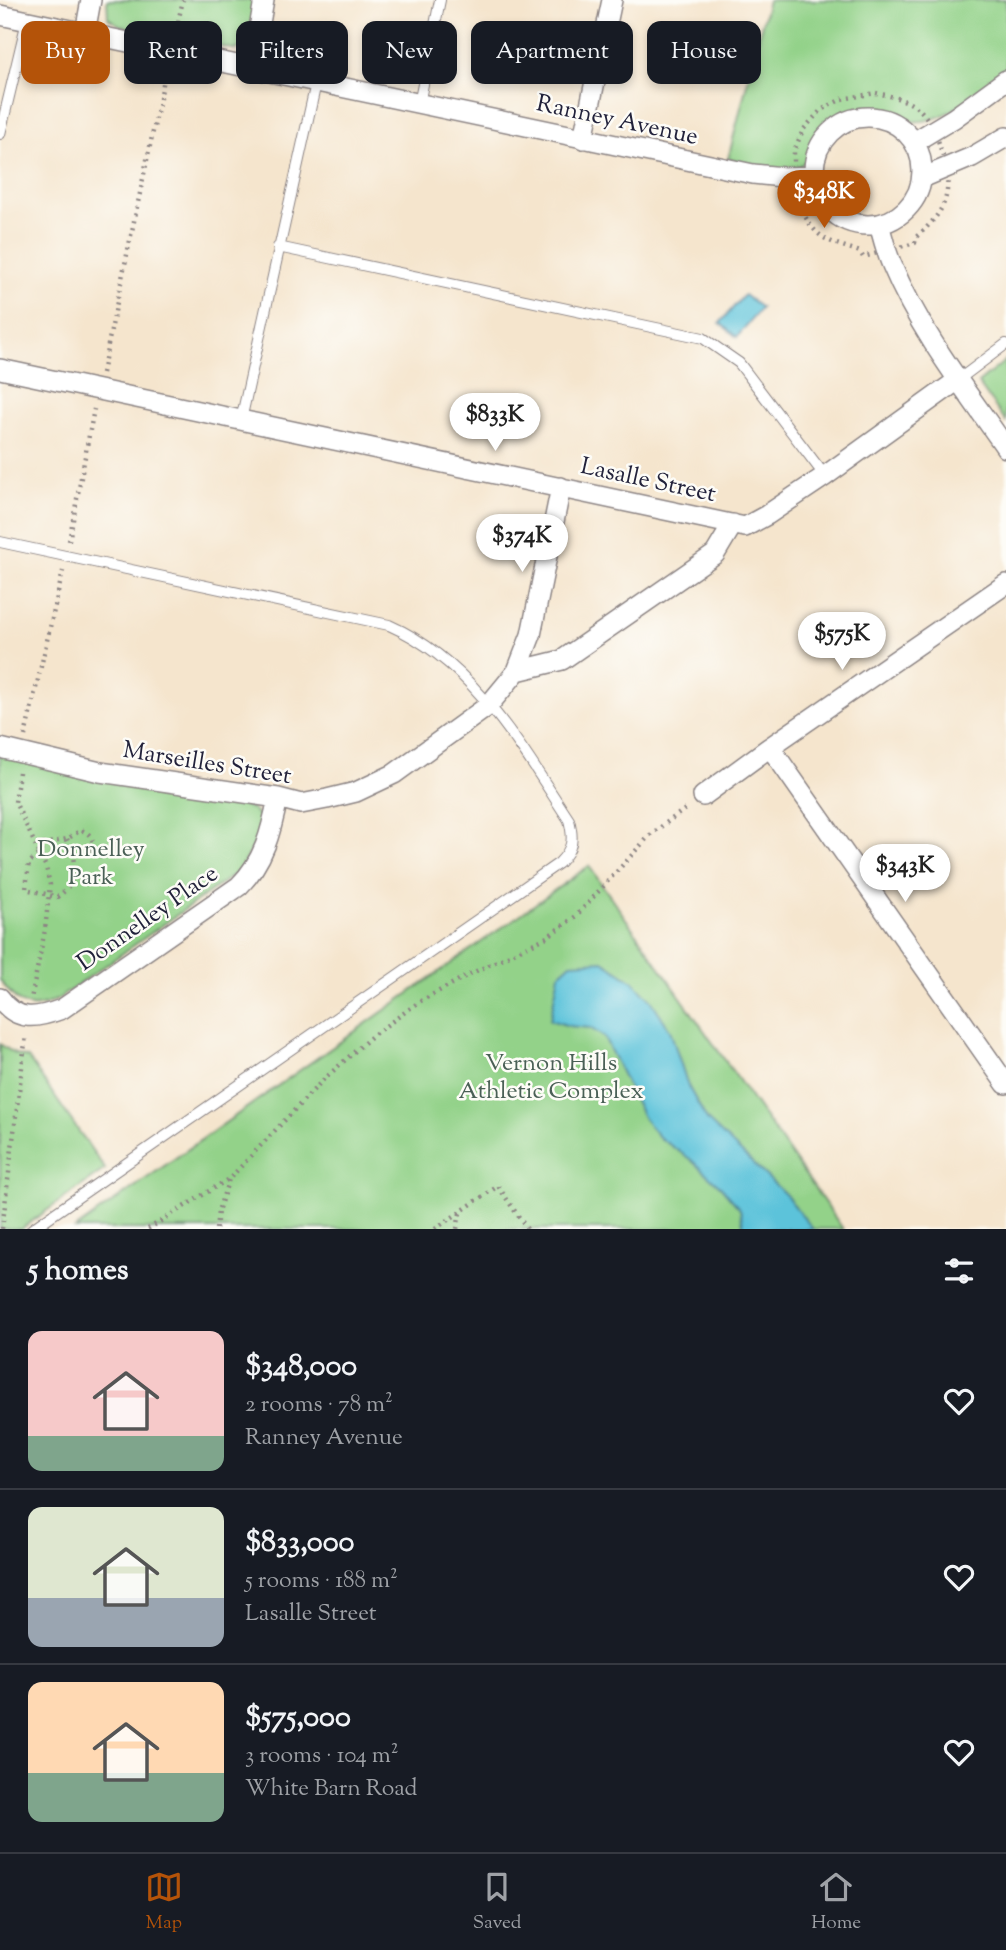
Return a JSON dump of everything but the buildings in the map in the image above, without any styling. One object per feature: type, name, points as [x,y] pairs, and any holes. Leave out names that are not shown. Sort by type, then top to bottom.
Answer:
[{"type":"street","points":[[87,21],[91,0]]},
{"type":"street","points":[[260,21],[264,0]]},
{"type":"street","points":[[583,139],[612,0]]},
{"type":"street","name":"Ranney Avenue","points":[[0,15],[27,21]]},
{"type":"street","name":"Ranney Avenue","points":[[110,38],[236,66]]},
{"type":"street","points":[[914,142],[1006,80]]},
{"type":"street","name":"Ranney Avenue","points":[[321,84],[753,174],[814,176]]},
{"type":"street","points":[[861,117],[881,118],[900,127],[914,142],[921,159],[922,178],[914,199],[900,215],[879,224],[861,225],[844,219],[829,208],[819,193],[814,176],[816,156],[826,138],[841,124],[861,117]]},
{"type":"street","points":[[922,178],[1006,138]]},
{"type":"street","points":[[879,224],[891,263],[914,311],[1006,448]]},
{"type":"street","name":"Lasalle Street","points":[[0,369],[745,527],[825,476],[958,380]]},
{"type":"street","name":"Marseilles Street","points":[[0,748],[100,772],[278,798],[301,804],[356,792],[394,774],[488,706],[517,671],[531,635],[561,487]]},
{"type":"street","points":[[517,671],[562,660],[715,554],[733,524]]},
{"type":"street","points":[[704,796],[770,747],[1006,584]]},
{"type":"street","points":[[770,747],[1006,1084]]},
{"type":"street","name":"Donnelley Place","points":[[28,1017],[41,1017],[62,1009],[239,886],[253,872],[262,856],[278,798]]},
{"type":"street","points":[[0,998],[17,1013],[28,1017]]},
{"type":"lane","points":[[419,104],[440,0]]},
{"type":"lane","points":[[0,134],[21,46]]},
{"type":"lane","points":[[241,420],[316,84]]},
{"type":"lane","points":[[278,247],[703,338],[739,363],[825,476]]},
{"type":"lane","points":[[958,380],[1006,344]]},
{"type":"lane","points":[[0,542],[389,625],[408,634],[436,653],[471,683],[507,727],[569,820],[573,836],[570,852],[559,863],[32,1229]]},
{"type":"path","points":[[876,93],[901,99],[920,110],[934,129],[947,168],[948,195],[939,214],[916,236],[915,243],[863,257],[860,252],[831,243],[814,230],[800,208],[794,206],[794,151],[803,130],[821,110],[842,99],[876,93]]},
{"type":"path","points":[[2,1229],[28,1017],[45,930],[50,885],[46,867],[15,802],[21,753]]},
{"type":"path","points":[[148,1229],[230,1178],[322,1081],[373,1035],[419,1002],[547,937],[576,916],[651,834],[704,796]]},
{"type":"path","points":[[66,839],[74,853],[72,878],[67,891],[57,897],[26,889],[29,863],[40,853],[44,844],[66,839],[81,830],[88,833],[93,840],[93,847],[87,852],[74,853]]},
{"type":"path","points":[[89,850],[97,851],[104,859]]},
{"type":"path","points":[[216,1229],[218,1211],[230,1178]]},
{"type":"path","points":[[435,1229],[498,1186],[527,1229]]},
{"type":"path","points":[[457,1229],[460,1212]]},
{"type":"green space","points":[[107,0],[257,0],[252,21],[236,21],[236,50],[222,47],[222,21],[124,21],[124,27],[108,18]]},
{"type":"green space","points":[[768,0],[1006,0],[1006,72],[960,106],[935,118],[908,121],[867,108],[843,116],[823,129],[799,167],[781,171],[768,170],[728,159],[747,84],[761,84],[761,28]]},
{"type":"green space","points":[[1006,360],[1006,422],[978,383]]},
{"type":"green space","name":"Donnelley Park","points":[[0,753],[241,804],[252,809],[262,819],[261,833],[239,871],[58,999],[39,1006],[24,1004],[12,995],[0,980]]},
{"type":"green space","name":"Vernon Hills Athletic Complex","points":[[589,866],[843,1229],[75,1229]]},
{"type":"green space","points":[[0,1044],[15,1054],[28,1058],[105,1169],[21,1229],[0,1229]]},
{"type":"water","points":[[744,295],[761,308],[737,337],[720,323]]},
{"type":"water","points":[[603,961],[633,981],[651,1000],[670,1030],[688,1086],[707,1120],[785,1194],[813,1229],[744,1229],[740,1209],[721,1187],[690,1159],[660,1138],[644,1119],[604,1037],[590,1028],[569,1026],[550,1020],[559,974],[571,963]]}]
